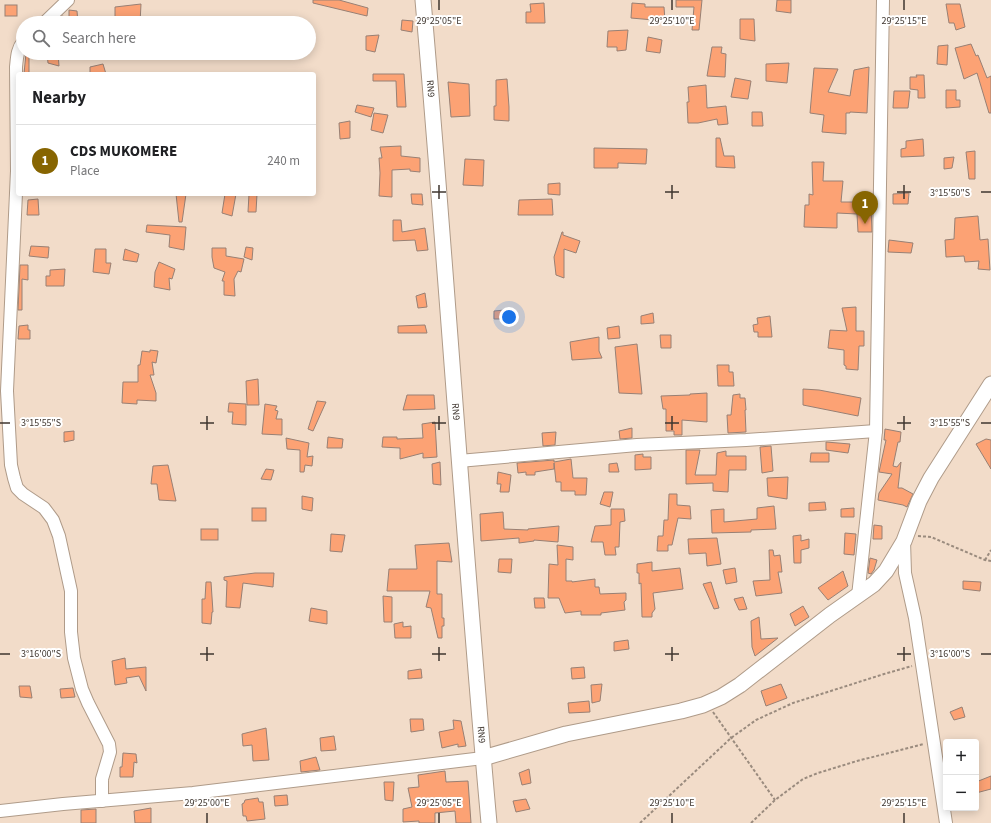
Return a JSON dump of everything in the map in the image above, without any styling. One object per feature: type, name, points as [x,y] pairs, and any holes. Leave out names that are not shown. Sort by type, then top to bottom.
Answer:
[{"type":"main road","name":"RN9","points":[[423,0],[489,823]]},
{"type":"main road","points":[[483,758],[566,734],[681,711],[711,702],[740,686],[830,615],[874,584],[886,571],[904,541],[919,502],[931,478],[991,384]]},
{"type":"street","points":[[51,16],[68,0]]},
{"type":"street","points":[[858,596],[876,431],[883,0]]},
{"type":"street","points":[[16,72],[17,60]]},
{"type":"street","points":[[16,193],[7,391],[11,465],[17,488],[49,513],[59,536],[70,591],[71,632],[74,658],[82,689],[109,744],[110,752],[102,779],[102,800]]},
{"type":"street","points":[[459,461],[637,445],[746,440],[876,431]]},
{"type":"street","points":[[904,541],[905,573],[915,618],[946,823]]},
{"type":"street","points":[[0,811],[102,800],[194,793],[483,758]]},
{"type":"path","points":[[904,541],[917,535],[931,537],[984,560],[991,561]]},
{"type":"path","points":[[984,560],[991,550]]},
{"type":"path","points":[[640,823],[731,738],[756,720],[793,703],[884,674],[921,664]]},
{"type":"path","points":[[711,702],[712,711],[775,800]]},
{"type":"path","points":[[751,823],[775,800],[803,779],[857,761],[933,742]]},
{"type":"building","points":[[313,0],[339,0],[368,8],[367,16],[313,3]]},
{"type":"building","points":[[676,0],[702,0],[699,30],[692,30],[694,7],[676,7]]},
{"type":"building","points":[[777,0],[791,0],[791,13],[776,11]]},
{"type":"building","points":[[544,3],[545,23],[526,23],[526,12],[531,12],[530,4]]},
{"type":"building","points":[[632,3],[645,4],[645,7],[664,7],[665,21],[631,18]]},
{"type":"building","points":[[141,4],[140,16],[115,16],[115,7]]},
{"type":"building","points":[[946,4],[960,4],[965,27],[956,30],[954,23],[949,23]]},
{"type":"building","points":[[5,5],[17,5],[17,16],[5,16]]},
{"type":"building","points":[[69,10],[77,11],[77,16],[69,16]]},
{"type":"building","points":[[740,19],[754,19],[755,41],[740,39]]},
{"type":"building","points":[[402,20],[413,21],[412,32],[401,30]]},
{"type":"building","points":[[628,30],[626,50],[617,51],[617,47],[607,47],[608,31]]},
{"type":"building","points":[[379,35],[375,52],[366,50],[366,36]]},
{"type":"building","points":[[648,37],[662,40],[660,53],[646,51]]},
{"type":"building","points":[[971,44],[976,56],[978,55],[987,78],[991,76],[991,113],[989,113],[977,73],[964,79],[955,48]]},
{"type":"building","points":[[948,45],[947,65],[937,64],[938,46]]},
{"type":"building","points":[[712,47],[722,47],[721,53],[726,54],[725,77],[707,76]]},
{"type":"building","points":[[25,60],[29,60],[29,72],[24,72]]},
{"type":"building","points":[[48,60],[59,60],[59,66],[48,63]]},
{"type":"building","points":[[789,63],[787,83],[766,81],[766,64]]},
{"type":"building","points":[[103,64],[105,72],[90,72],[90,67]]},
{"type":"building","points":[[869,67],[867,113],[846,113],[846,134],[822,132],[824,115],[810,113],[814,68],[838,69],[828,92],[850,96],[854,70]]},
{"type":"building","points":[[373,74],[404,74],[406,107],[397,107],[396,81],[373,81]]},
{"type":"building","points":[[916,75],[924,75],[925,98],[918,98],[918,90],[910,89],[910,77],[917,77]]},
{"type":"building","points":[[735,78],[751,81],[748,99],[731,97]]},
{"type":"building","points":[[507,79],[509,121],[494,120],[494,106],[496,106],[496,80]]},
{"type":"building","points":[[448,82],[469,84],[470,116],[451,117]]},
{"type":"building","points":[[706,85],[707,108],[726,106],[728,124],[718,125],[717,119],[698,123],[688,123],[688,87]]},
{"type":"building","points":[[946,90],[956,90],[956,100],[960,100],[960,107],[946,108]]},
{"type":"building","points":[[894,91],[910,91],[908,108],[893,108]]},
{"type":"building","points":[[357,105],[374,108],[371,117],[355,112]]},
{"type":"building","points":[[752,112],[762,112],[763,126],[752,126]]},
{"type":"building","points":[[374,113],[388,115],[383,133],[371,130]]},
{"type":"building","points":[[350,121],[350,138],[340,139],[339,123]]},
{"type":"building","points":[[716,138],[720,138],[724,156],[734,156],[735,168],[716,167]]},
{"type":"building","points":[[923,139],[924,156],[901,157],[901,149],[906,148],[906,141]]},
{"type":"building","points":[[401,146],[401,156],[420,158],[420,172],[410,171],[410,169],[392,170],[392,197],[379,196],[379,158],[382,158],[380,147]]},
{"type":"building","points":[[594,148],[647,149],[646,164],[618,163],[618,168],[594,168]]},
{"type":"building","points":[[975,151],[975,179],[969,179],[966,152]]},
{"type":"building","points":[[954,157],[952,168],[944,169],[944,158]]},
{"type":"building","points":[[465,159],[484,160],[483,186],[463,185]]},
{"type":"building","points":[[812,162],[824,162],[823,181],[843,181],[841,202],[865,202],[865,206],[871,207],[872,232],[858,232],[857,214],[837,213],[837,228],[804,227],[805,205],[809,205],[809,194],[813,195]]},
{"type":"building","points":[[560,183],[560,195],[548,194],[548,184]]},
{"type":"building","points":[[909,193],[908,204],[893,204],[893,194]]},
{"type":"building","points":[[411,194],[422,194],[423,205],[412,204]]},
{"type":"building","points":[[176,196],[186,196],[182,222],[179,222]]},
{"type":"building","points":[[225,196],[236,196],[232,216],[222,213]]},
{"type":"building","points":[[249,196],[257,196],[256,212],[248,212]]},
{"type":"building","points":[[38,199],[39,215],[27,215],[28,200]]},
{"type":"building","points":[[552,199],[553,215],[518,215],[519,200]]},
{"type":"building","points":[[978,216],[980,240],[988,239],[990,270],[978,269],[979,261],[965,262],[964,256],[946,257],[945,240],[954,239],[955,218]]},
{"type":"building","points":[[393,220],[401,220],[402,232],[425,228],[428,250],[417,251],[415,240],[393,241]]},
{"type":"building","points":[[147,225],[186,227],[184,250],[169,247],[170,235],[146,232]]},
{"type":"building","points":[[562,232],[563,235],[580,241],[576,253],[564,249],[564,278],[556,275],[554,257]]},
{"type":"building","points":[[889,240],[913,243],[911,253],[888,252]]},
{"type":"building","points":[[31,246],[49,247],[48,258],[29,256]]},
{"type":"building","points":[[246,247],[253,248],[252,260],[244,257]]},
{"type":"building","points":[[212,248],[226,248],[226,256],[244,259],[241,272],[238,271],[234,279],[235,296],[224,295],[224,281],[222,281],[225,272],[214,268]]},
{"type":"building","points":[[95,249],[106,249],[106,263],[111,263],[109,274],[93,272]]},
{"type":"building","points":[[125,249],[139,254],[137,262],[123,260]]},
{"type":"building","points":[[159,262],[175,269],[172,279],[169,278],[170,290],[154,287],[155,272]]},
{"type":"building","points":[[20,265],[28,265],[28,280],[22,279],[22,310],[18,310]]},
{"type":"building","points":[[65,269],[64,286],[46,286],[46,276],[50,276],[50,270]]},
{"type":"building","points":[[425,293],[427,307],[418,308],[416,296]]},
{"type":"building","points":[[856,307],[856,331],[864,331],[864,346],[859,346],[858,370],[846,369],[846,366],[844,365],[844,350],[828,348],[830,330],[847,331],[842,308]]},
{"type":"building","points":[[505,310],[506,319],[494,319],[494,311]]},
{"type":"building","points":[[653,313],[654,323],[641,324],[641,316]]},
{"type":"building","points":[[770,316],[772,337],[758,337],[758,332],[754,332],[753,325],[758,324],[757,318]]},
{"type":"building","points":[[28,325],[28,330],[30,330],[30,339],[18,339],[19,326]]},
{"type":"building","points":[[425,325],[427,333],[398,333],[398,326]]},
{"type":"building","points":[[619,326],[620,338],[608,339],[607,328]]},
{"type":"building","points":[[660,335],[671,335],[671,348],[661,348]]},
{"type":"building","points":[[599,337],[599,351],[602,358],[572,360],[570,342]]},
{"type":"building","points":[[637,344],[642,394],[619,393],[615,347]]},
{"type":"building","points":[[150,350],[158,351],[156,363],[152,362],[154,375],[150,375],[156,393],[156,401],[137,400],[137,404],[122,403],[123,382],[138,382],[138,365],[140,365],[142,351],[150,352]]},
{"type":"building","points":[[717,365],[729,365],[729,372],[733,372],[734,386],[718,386]]},
{"type":"building","points":[[258,379],[259,405],[247,405],[246,381]]},
{"type":"building","points":[[803,389],[819,390],[861,398],[858,416],[803,405]]},
{"type":"building","points":[[707,393],[707,422],[682,420],[682,435],[674,435],[674,431],[666,431],[666,409],[663,409],[661,396]]},
{"type":"building","points":[[740,394],[740,398],[745,398],[746,432],[728,433],[727,415],[731,415],[733,395]]},
{"type":"building","points":[[407,395],[434,395],[435,409],[403,410]]},
{"type":"building","points":[[317,401],[326,402],[313,431],[308,429]]},
{"type":"building","points":[[229,403],[246,404],[246,425],[232,424],[233,412],[228,412]]},
{"type":"building","points":[[265,404],[277,406],[275,410],[278,411],[276,419],[282,419],[282,435],[262,434]]},
{"type":"building","points":[[435,422],[437,457],[423,458],[423,453],[400,459],[400,448],[382,447],[383,437],[397,437],[397,439],[423,438],[422,424]]},
{"type":"building","points":[[632,428],[632,438],[620,439],[619,431]]},
{"type":"building","points":[[885,429],[901,432],[900,442],[898,442],[893,466],[897,467],[901,462],[898,488],[902,488],[913,494],[907,507],[878,500],[879,493],[892,474],[879,472],[886,440],[884,440]]},
{"type":"building","points":[[74,431],[74,440],[64,442],[64,432]]},
{"type":"building","points":[[556,432],[555,445],[543,446],[542,433]]},
{"type":"building","points":[[328,437],[343,439],[342,448],[327,448]]},
{"type":"building","points":[[286,438],[309,443],[307,457],[313,456],[312,466],[305,465],[304,472],[300,472],[300,450],[287,449]]},
{"type":"building","points":[[986,439],[991,440],[991,469],[976,444]]},
{"type":"building","points":[[826,442],[850,444],[848,453],[826,450]]},
{"type":"building","points":[[771,446],[773,471],[762,473],[760,447]]},
{"type":"building","points":[[686,450],[700,450],[695,475],[716,475],[717,453],[726,451],[726,456],[746,456],[746,470],[729,470],[728,492],[713,491],[713,483],[686,484]]},
{"type":"building","points":[[811,453],[829,453],[829,462],[810,462]]},
{"type":"building","points":[[643,454],[643,457],[651,457],[651,469],[635,470],[635,455]]},
{"type":"building","points":[[571,459],[573,478],[587,478],[586,495],[575,495],[575,491],[561,491],[561,482],[556,482],[554,463],[554,469],[535,472],[535,475],[526,475],[526,472],[518,473],[517,463],[554,460],[554,462]]},
{"type":"building","points":[[440,462],[441,485],[433,484],[432,464]]},
{"type":"building","points":[[617,463],[619,472],[609,472],[609,464]]},
{"type":"building","points":[[168,465],[176,501],[159,500],[157,484],[151,484],[153,466]]},
{"type":"building","points":[[266,469],[274,470],[271,480],[261,479]]},
{"type":"building","points":[[498,472],[511,475],[509,492],[500,492],[501,484],[497,484]]},
{"type":"building","points":[[788,477],[787,499],[768,496],[767,478]]},
{"type":"building","points":[[604,492],[613,492],[610,507],[600,504]]},
{"type":"building","points":[[669,494],[677,494],[677,505],[690,506],[691,519],[678,518],[672,545],[668,545],[668,551],[657,551],[658,536],[663,536],[664,520],[668,520]]},
{"type":"building","points":[[302,496],[313,498],[312,511],[302,509]]},
{"type":"building","points":[[825,502],[826,510],[809,511],[809,503]]},
{"type":"building","points":[[774,506],[776,529],[751,530],[751,532],[712,533],[711,510],[724,509],[724,522],[757,519],[757,508]]},
{"type":"building","points":[[252,508],[266,508],[266,521],[252,521]]},
{"type":"building","points":[[854,508],[854,517],[841,517],[841,509]]},
{"type":"building","points":[[611,509],[624,509],[625,521],[620,522],[619,547],[615,547],[616,555],[605,555],[603,542],[591,542],[595,526],[611,525]]},
{"type":"building","points":[[503,512],[504,529],[528,530],[559,526],[558,542],[534,540],[519,543],[519,538],[481,541],[480,514]]},
{"type":"building","points":[[874,525],[882,526],[882,539],[873,539]]},
{"type":"building","points":[[201,529],[218,529],[218,540],[201,540]]},
{"type":"building","points":[[845,533],[856,534],[854,555],[844,554]]},
{"type":"building","points":[[331,534],[345,535],[342,552],[330,551]]},
{"type":"building","points":[[801,535],[801,541],[809,539],[809,548],[801,550],[801,563],[794,563],[793,536]]},
{"type":"building","points":[[717,538],[721,564],[707,566],[706,553],[689,554],[688,539]]},
{"type":"building","points":[[449,543],[452,562],[437,561],[437,594],[442,594],[442,618],[444,618],[442,638],[438,638],[431,608],[426,607],[430,591],[387,591],[389,569],[417,569],[415,545]]},
{"type":"building","points":[[557,545],[573,547],[573,560],[566,559],[566,581],[572,582],[595,579],[595,587],[599,587],[600,594],[626,593],[626,600],[624,602],[625,610],[601,613],[601,615],[581,615],[581,611],[565,613],[559,598],[548,598],[549,564],[558,565]]},
{"type":"building","points":[[769,550],[773,550],[774,556],[780,555],[782,572],[778,572],[782,593],[756,596],[753,581],[770,580]]},
{"type":"building","points":[[870,558],[877,560],[871,574],[868,573]]},
{"type":"building","points":[[499,559],[512,559],[511,573],[498,572]]},
{"type":"building","points":[[652,562],[652,571],[680,568],[683,589],[653,593],[655,609],[652,613],[652,617],[642,617],[641,583],[639,584],[637,564]]},
{"type":"building","points":[[735,568],[737,582],[726,584],[723,570]]},
{"type":"building","points":[[843,571],[848,586],[828,600],[818,588]]},
{"type":"building","points":[[255,573],[274,573],[273,587],[243,583],[240,608],[226,607],[227,581],[224,580],[224,577]]},
{"type":"building","points":[[963,581],[981,582],[980,591],[963,589]]},
{"type":"building","points":[[206,582],[211,582],[213,612],[211,624],[202,623],[202,599],[205,599]]},
{"type":"building","points":[[711,582],[719,608],[714,609],[703,584]]},
{"type":"building","points":[[383,596],[392,597],[392,622],[384,622]]},
{"type":"building","points":[[743,597],[747,609],[739,610],[734,599]]},
{"type":"building","points":[[534,598],[544,598],[545,608],[535,608]]},
{"type":"building","points":[[803,606],[809,617],[795,626],[790,614]]},
{"type":"building","points":[[311,608],[327,611],[327,624],[309,621]]},
{"type":"building","points":[[759,617],[761,639],[778,638],[755,656],[752,647],[751,621]]},
{"type":"building","points":[[403,622],[403,627],[411,626],[411,638],[395,638],[394,624]]},
{"type":"building","points":[[628,640],[629,649],[614,651],[614,642]]},
{"type":"building","points":[[125,658],[126,669],[146,667],[146,691],[139,676],[126,678],[127,683],[115,685],[112,661]]},
{"type":"building","points":[[584,667],[585,678],[572,679],[571,668]]},
{"type":"building","points":[[421,669],[422,678],[408,679],[408,671]]},
{"type":"building","points":[[602,684],[600,701],[592,703],[591,685]]},
{"type":"building","points":[[781,684],[787,698],[766,706],[761,691]]},
{"type":"building","points":[[19,686],[30,686],[32,698],[20,697]]},
{"type":"building","points":[[73,688],[75,697],[61,698],[60,689]]},
{"type":"building","points":[[589,701],[590,712],[569,713],[568,703]]},
{"type":"building","points":[[962,707],[965,717],[954,720],[950,712]]},
{"type":"building","points":[[410,719],[423,719],[424,730],[411,732]]},
{"type":"building","points":[[453,720],[461,721],[466,746],[458,747],[458,744],[442,748],[439,732],[454,729]]},
{"type":"building","points":[[266,728],[269,760],[253,761],[252,745],[243,746],[242,734]]},
{"type":"building","points":[[334,736],[336,750],[321,751],[320,738]]},
{"type":"building","points":[[123,753],[136,754],[137,763],[134,762],[133,777],[120,777],[120,767],[122,767]]},
{"type":"building","points":[[316,757],[320,770],[301,772],[300,761]]},
{"type":"building","points":[[529,769],[531,783],[522,785],[519,773]]},
{"type":"building","points":[[445,771],[446,782],[468,781],[471,823],[456,823],[455,811],[435,813],[435,823],[419,823],[419,821],[403,822],[403,809],[412,807],[408,788],[419,787],[418,775]]},
{"type":"building","points":[[991,776],[991,789],[979,792],[979,781]]},
{"type":"building","points":[[384,782],[394,782],[393,801],[385,800]]},
{"type":"building","points":[[287,795],[288,805],[275,806],[274,796]]},
{"type":"building","points":[[258,798],[259,802],[263,802],[265,819],[247,821],[246,816],[243,816],[242,804],[245,800]]},
{"type":"building","points":[[526,799],[530,809],[516,812],[513,801]]},
{"type":"building","points":[[151,808],[151,823],[135,823],[134,811]]},
{"type":"building","points":[[96,809],[96,823],[81,823],[81,810]]},
{"type":"place","name":"CDS MUKOMERE","points":[[865,224]]}]
